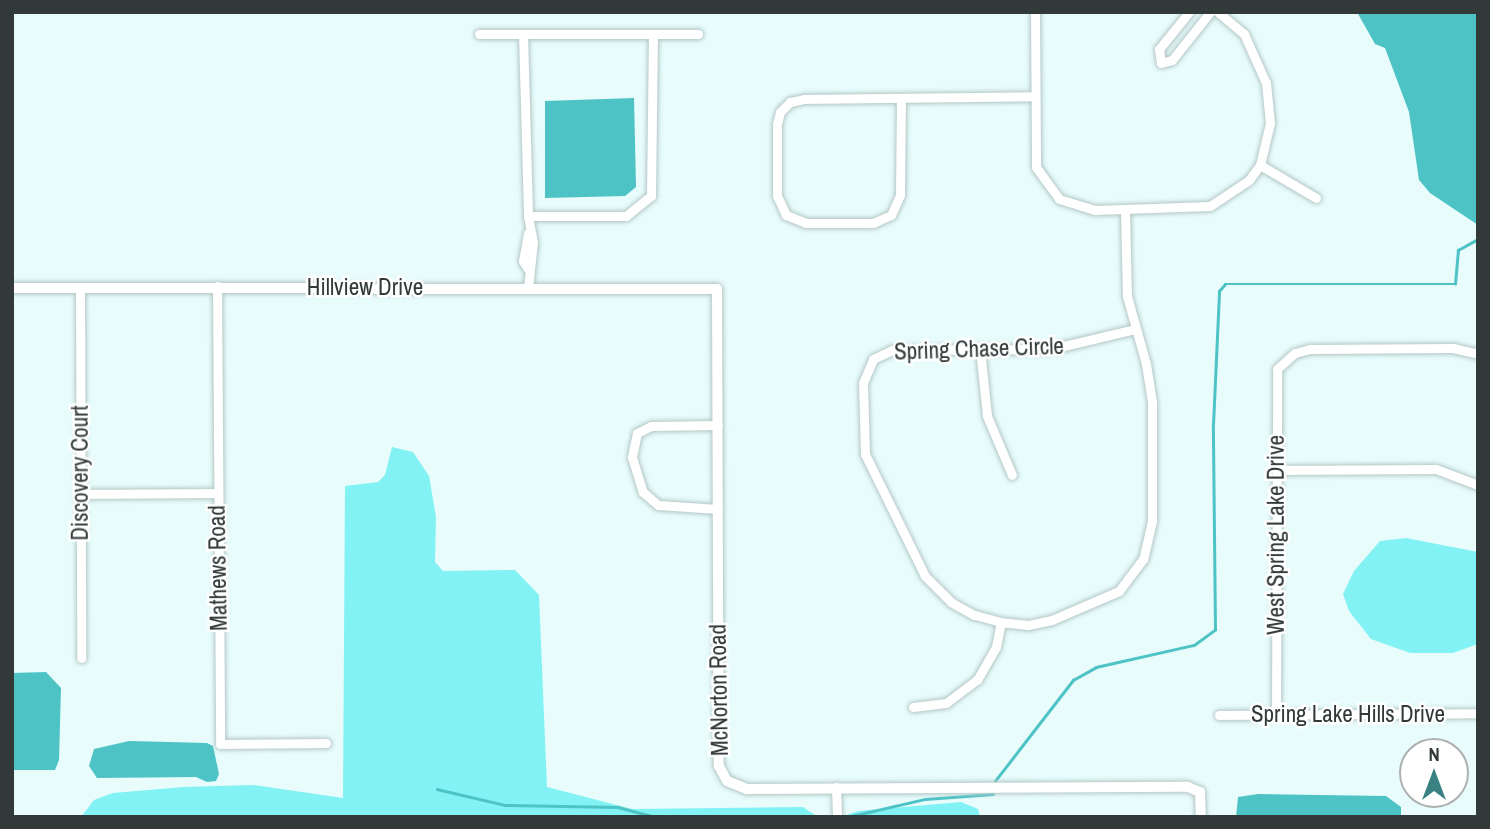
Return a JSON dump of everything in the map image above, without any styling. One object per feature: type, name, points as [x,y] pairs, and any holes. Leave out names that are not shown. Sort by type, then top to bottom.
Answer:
[{"type":"street","points":[[1035,12],[1036,167],[1047,188],[1074,207],[1125,210],[1210,206],[1250,180],[1260,165],[1270,123],[1266,83],[1244,34],[1218,12]]},
{"type":"street","points":[[1189,12],[1159,48],[1161,63],[1172,60],[1210,12]]},
{"type":"street","points":[[478,34],[698,34]]},
{"type":"street","points":[[523,34],[528,288]]},
{"type":"street","points":[[528,216],[626,216],[651,196],[653,34]]},
{"type":"street","points":[[901,98],[900,195],[891,215],[873,222],[806,223],[786,215],[777,196],[780,112],[804,99],[1034,96]]},
{"type":"street","points":[[1260,165],[1316,198]]},
{"type":"street","name":"Spring Chase Circle","points":[[1125,210],[1126,286],[1152,402],[1152,521],[1143,559],[1119,592],[1052,621],[1001,622],[974,615],[951,602],[925,576],[872,475],[862,438],[863,383],[873,359],[892,350],[1051,349],[1135,329]]},
{"type":"street","name":"Hillview Drive","points":[[12,288],[217,286],[717,289]]},
{"type":"street","name":"Mathews Road","points":[[217,286],[216,492],[220,744],[326,743]]},
{"type":"street","name":"Discovery Court","points":[[80,287],[81,658]]},
{"type":"street","name":"McNorton Road","points":[[717,289],[722,775],[734,786],[747,789],[1188,787],[1200,792],[1201,817]]},
{"type":"street","name":"West Spring Lake Drive","points":[[1276,714],[1275,380],[1285,359],[1310,349],[1453,348],[1478,354]]},
{"type":"street","points":[[980,349],[987,416],[1012,475]]},
{"type":"street","points":[[718,425],[651,426],[637,433],[632,457],[643,492],[658,505],[718,509]]},
{"type":"street","points":[[1276,470],[1436,469],[1478,485]]},
{"type":"street","points":[[80,494],[216,492]]},
{"type":"street","points":[[914,706],[946,703],[977,680],[996,646],[1001,622]]},
{"type":"street","name":"Spring Lake Hills Drive","points":[[1219,715],[1478,713]]},
{"type":"street","points":[[836,787],[836,817]]},
{"type":"shaded area","points":[[1357,12],[1478,12],[1478,225],[1430,193],[1419,180],[1409,112],[1385,48],[1375,44]]},
{"type":"shaded area","points":[[634,98],[636,187],[625,196],[545,198],[545,101]]},
{"type":"shaded area","points":[[392,447],[413,452],[429,476],[436,517],[435,562],[443,571],[515,570],[539,595],[547,787],[632,809],[803,807],[818,817],[81,817],[94,800],[113,793],[183,787],[254,785],[343,798],[345,486],[378,482],[385,475]]},
{"type":"shaded area","points":[[1406,538],[1478,552],[1478,644],[1453,653],[1410,653],[1371,639],[1349,611],[1343,594],[1354,571],[1380,541]]},
{"type":"shaded area","points":[[46,672],[61,688],[59,760],[55,770],[12,770],[12,673]]},
{"type":"shaded area","points":[[129,741],[207,743],[213,746],[219,774],[216,781],[207,782],[196,777],[97,778],[89,766],[94,749]]},
{"type":"shaded area","points":[[1258,794],[1386,796],[1401,808],[1401,817],[1236,817],[1238,797]]},
{"type":"shaded area","points":[[961,802],[978,809],[980,817],[841,817],[858,811]]},
{"type":"waterway","points":[[995,781],[1073,680],[1096,667],[1194,645],[1215,630],[1213,425],[1219,291],[1225,284],[1455,284],[1458,250],[1478,239]]},
{"type":"waterway","points":[[437,789],[505,805],[618,807],[655,817]]},
{"type":"waterway","points":[[847,817],[925,799],[993,794]]}]
